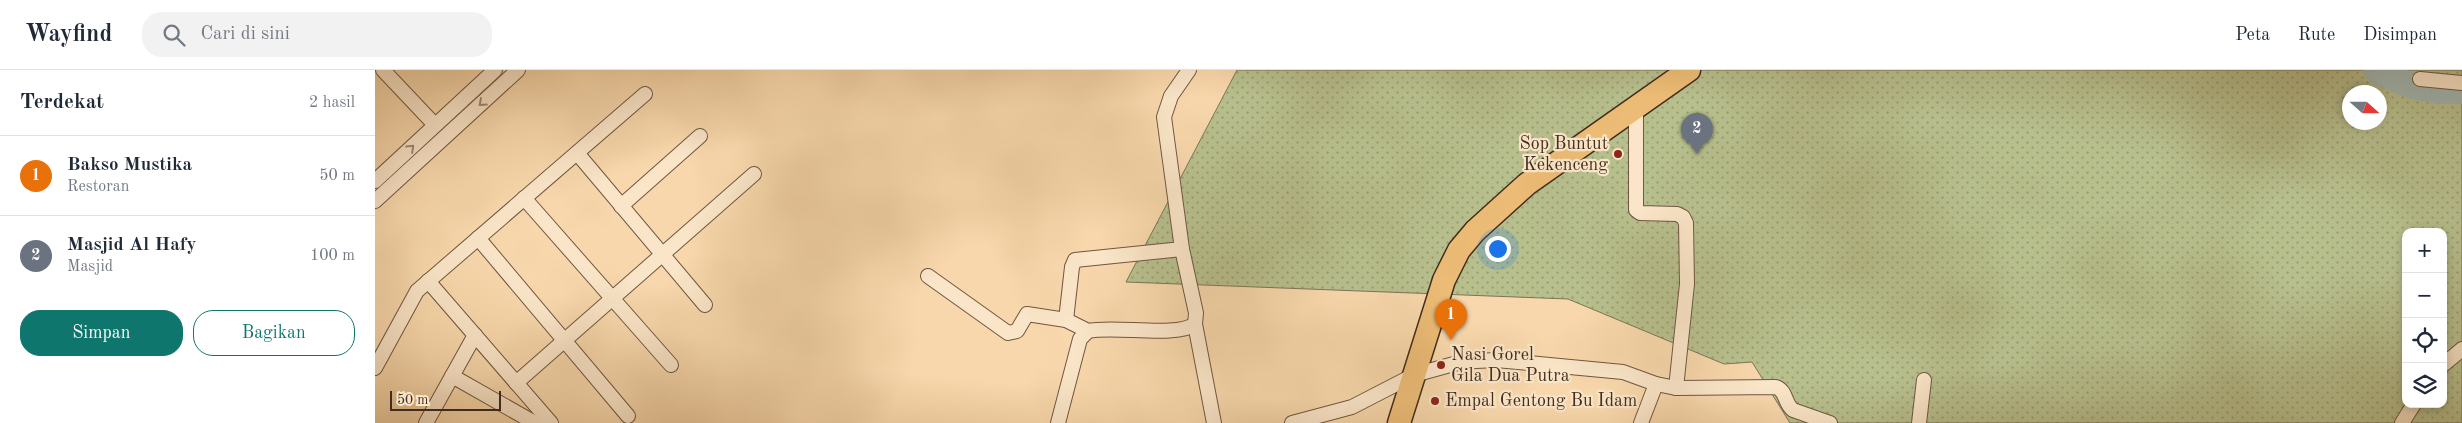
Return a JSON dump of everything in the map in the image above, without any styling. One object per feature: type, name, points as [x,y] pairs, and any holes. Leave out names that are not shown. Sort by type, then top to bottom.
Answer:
[{"type":"main road","points":[[1399,423],[1444,280],[1459,250],[1475,231],[1527,184],[1689,70]]},
{"type":"street","points":[[383,70],[435,125]]},
{"type":"street","points":[[375,181],[495,70]]},
{"type":"street","points":[[375,201],[518,70]]},
{"type":"street","points":[[1189,70],[1171,96],[1164,117],[1182,248],[1196,313],[1195,324],[1214,423]]},
{"type":"street","points":[[2420,79],[2462,83]]},
{"type":"street","points":[[375,368],[417,292],[428,280],[645,94]]},
{"type":"street","points":[[1636,108],[1636,210],[1640,213],[1677,214],[1683,217],[1686,223],[1687,284],[1676,388]]},
{"type":"street","points":[[621,206],[700,136]]},
{"type":"street","points":[[577,153],[705,305]]},
{"type":"street","points":[[516,383],[754,174]]},
{"type":"street","points":[[525,198],[671,365]]},
{"type":"street","points":[[478,238],[628,416]]},
{"type":"street","points":[[1066,320],[1072,267],[1075,260],[1182,248]]},
{"type":"street","points":[[928,276],[1008,333],[1017,331],[1027,314],[1066,320],[1088,331],[1102,329],[1179,330],[1195,324]]},
{"type":"street","points":[[428,280],[551,423]]},
{"type":"street","points":[[1058,423],[1080,340],[1088,331]]},
{"type":"street","points":[[425,423],[475,335]]},
{"type":"street","points":[[2445,363],[2462,349]]},
{"type":"street","points":[[1292,423],[1352,407],[1414,375],[1461,362],[1497,360],[1623,372],[1656,384],[1676,388],[1776,387],[1783,391],[1793,410],[1830,423]]},
{"type":"street","points":[[452,376],[535,423]]},
{"type":"street","points":[[1919,423],[1924,380]]},
{"type":"street","points":[[1641,423],[1656,384]]},
{"type":"street","points":[[2402,423],[2411,408]]},
{"type":"green space","points":[[1237,70],[2462,70],[2462,423],[1790,423],[1752,362],[1724,364],[1568,299],[1126,282]]},
{"type":"waterway","points":[[2376,70],[2409,85],[2427,89],[2462,91]]},
{"type":"place","name":"Sop Buntut Kekenceng","points":[[1618,154]]},
{"type":"place","name":"Masjid Al Hafy","points":[[1697,154]]},
{"type":"place","name":"Bakso Mustika","points":[[1451,340]]},
{"type":"place","name":"Nasi Gorel Gila Dua Putra","points":[[1441,365]]},
{"type":"place","name":"Empal Gentong Bu Idam","points":[[1435,401]]}]
